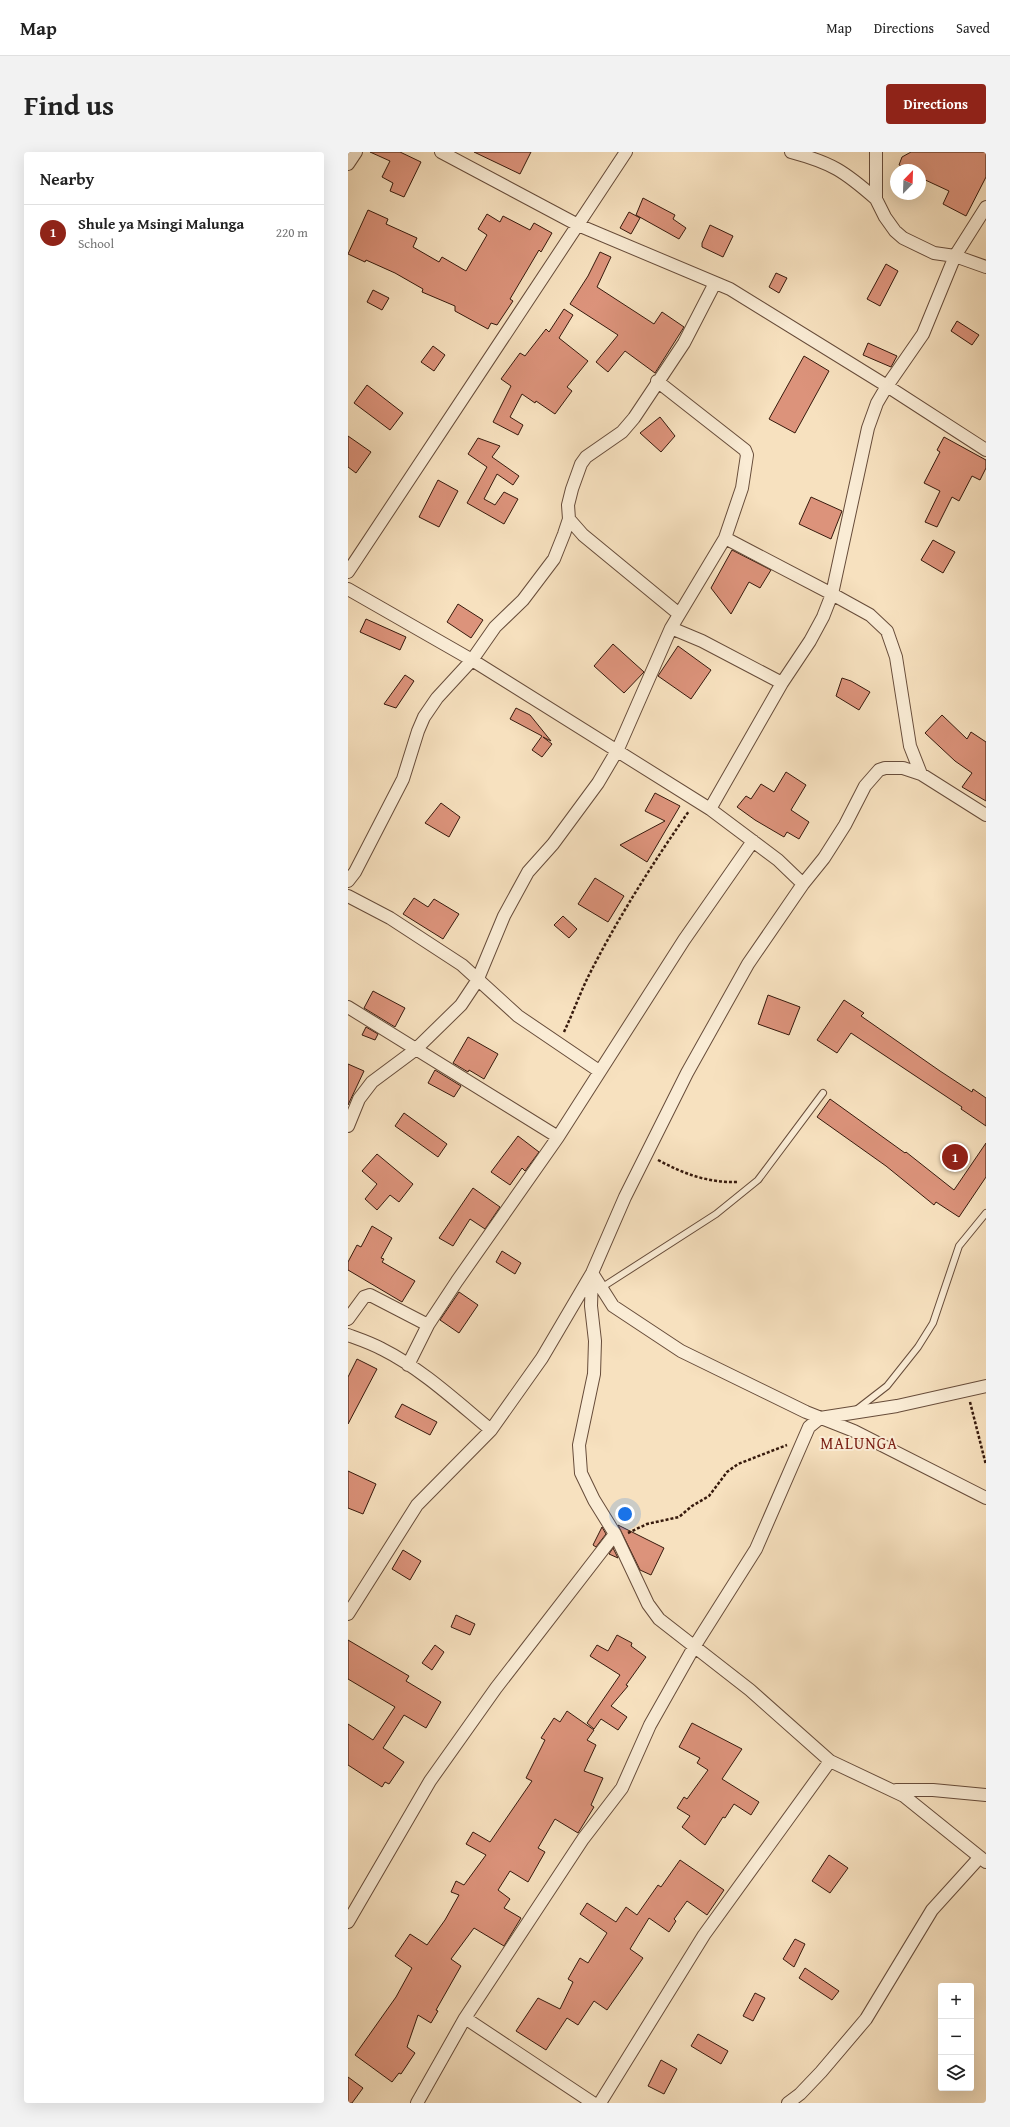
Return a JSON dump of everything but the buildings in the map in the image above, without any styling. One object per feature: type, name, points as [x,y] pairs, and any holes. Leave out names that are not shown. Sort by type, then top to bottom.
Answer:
[{"type":"street","points":[[348,164],[356,152]]},
{"type":"street","points":[[441,152],[578,226],[730,289],[887,386],[986,450]]},
{"type":"street","points":[[348,572],[626,152]]},
{"type":"street","points":[[791,152],[833,165],[849,176],[876,199],[885,217],[903,238],[934,253],[955,256],[986,267]]},
{"type":"street","points":[[876,152],[876,199]]},
{"type":"street","points":[[710,808],[782,683],[820,623],[832,594],[868,428],[887,386],[923,334],[955,256],[986,207]]},
{"type":"street","points":[[348,881],[355,872],[403,779],[424,717],[437,698],[472,660],[495,627],[539,581],[554,559],[569,520],[568,505],[581,464],[586,457],[622,432],[634,418],[657,381],[684,343],[715,283]]},
{"type":"street","points":[[348,1126],[359,1099],[372,1082],[415,1050],[461,1005],[477,980],[504,916],[528,872],[553,844],[598,783],[618,749],[671,628],[725,538],[742,488],[747,455],[745,450],[696,410],[657,381]]},
{"type":"street","points":[[569,520],[583,535],[679,614]]},
{"type":"street","points":[[725,538],[870,615],[887,631],[896,657],[910,746],[921,774]]},
{"type":"street","points":[[348,589],[472,660],[618,749],[710,808],[794,874],[803,884]]},
{"type":"street","points":[[671,628],[723,651],[782,683]]},
{"type":"street","points":[[348,1614],[417,1505],[491,1430],[542,1358],[592,1273],[647,1154],[687,1073],[748,964],[803,884],[824,858],[845,825],[865,786],[879,770],[893,767],[921,774],[986,816]]},
{"type":"street","points":[[408,1365],[428,1325],[558,1137],[684,940],[753,841]]},
{"type":"street","points":[[348,896],[390,918],[462,965],[518,1016],[599,1071]]},
{"type":"street","points":[[348,1007],[415,1050],[558,1137]]},
{"type":"street","points":[[592,1273],[613,1306],[681,1350],[820,1418],[854,1431],[986,1498]]},
{"type":"street","points":[[592,1273],[591,1306],[595,1341],[594,1374],[579,1445],[579,1465],[583,1480],[616,1536],[648,1604],[660,1618],[694,1647],[750,1690],[830,1761],[904,1796],[983,1859],[932,1910],[866,2019],[816,2078],[800,2094],[788,2103]]},
{"type":"street","points":[[348,1319],[364,1297],[370,1295],[428,1325]]},
{"type":"street","points":[[348,1335],[382,1349],[408,1365],[452,1397],[491,1430]]},
{"type":"street","points":[[417,2103],[465,2018],[583,1839],[615,1799],[650,1726],[694,1647],[756,1549],[779,1498],[802,1439],[809,1427],[820,1418],[897,1406],[986,1386]]},
{"type":"street","points":[[348,1922],[430,1781],[496,1688],[616,1536]]},
{"type":"street","points":[[600,2103],[704,1935],[830,1761]]},
{"type":"street","points":[[894,1790],[933,1790],[986,1795]]},
{"type":"street","points":[[465,2018],[593,2103]]},
{"type":"lane","points":[[601,1288],[716,1214],[758,1180],[823,1093]]},
{"type":"lane","points":[[851,1414],[887,1386],[918,1347],[933,1323],[959,1246],[986,1213]]},
{"type":"path","points":[[559,1044],[586,980],[604,946],[669,840],[697,800]]},
{"type":"path","points":[[647,1154],[691,1176],[707,1180],[724,1183],[758,1180]]},
{"type":"path","points":[[968,1390],[986,1466]]},
{"type":"path","points":[[616,1536],[647,1524],[678,1517],[692,1506],[709,1496],[727,1472],[738,1464],[802,1439]]},
{"type":"place","name":"Shule ya Msingi Malunga","points":[[955,1157]]},
{"type":"district","name":"MALUNGA","points":[[859,1443]]}]
